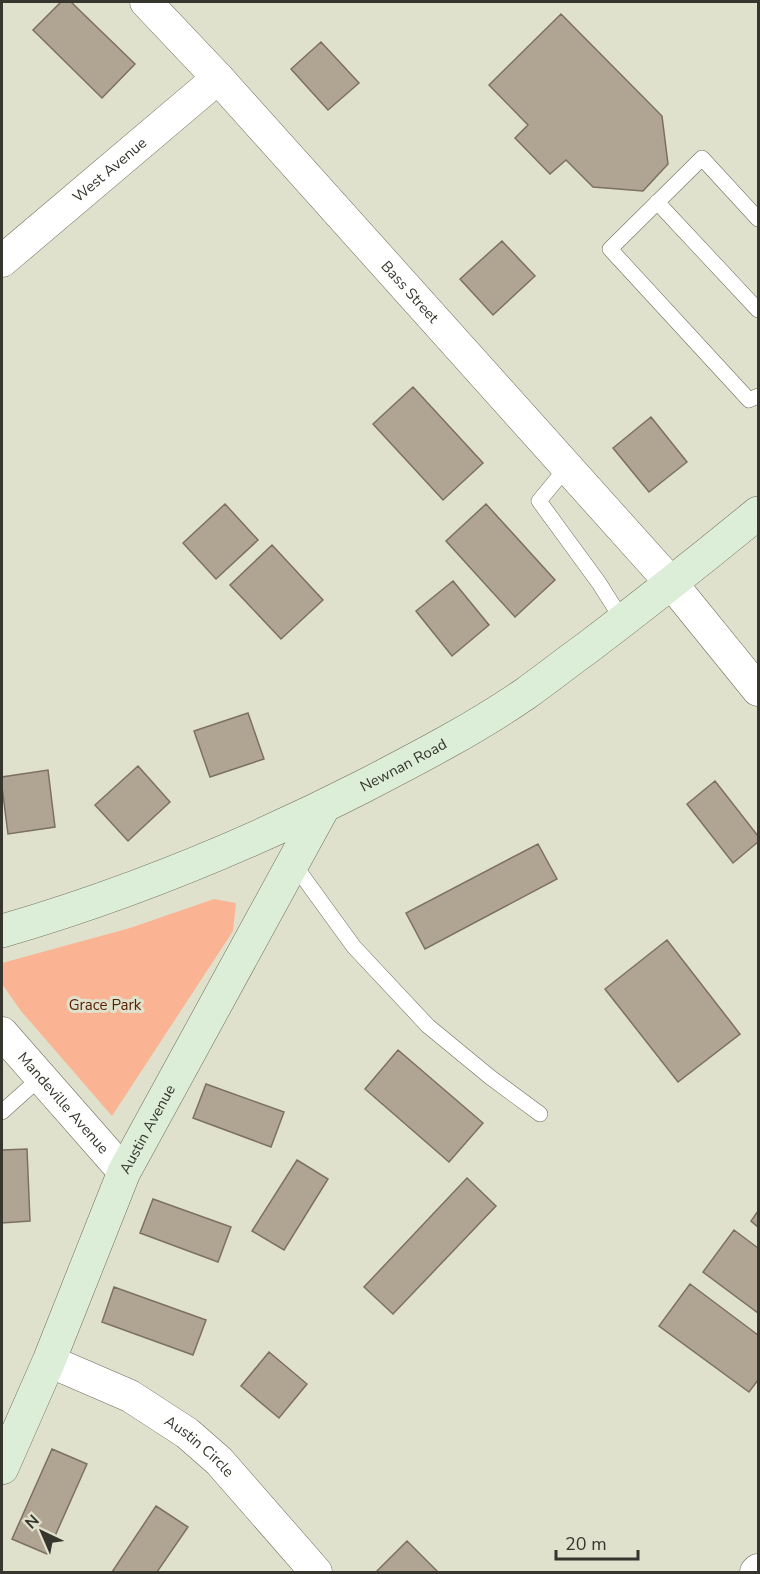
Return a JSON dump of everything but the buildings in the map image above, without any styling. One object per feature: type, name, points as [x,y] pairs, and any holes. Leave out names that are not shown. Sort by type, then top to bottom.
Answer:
[{"type":"main road","name":"Newnan Road","points":[[2,931],[199,862],[324,806],[440,745],[525,694],[672,584],[759,513]]},
{"type":"main road","name":"Austin Avenue","points":[[2,1468],[49,1361],[124,1172],[324,806]]},
{"type":"street","name":"Bass Street","points":[[146,2],[218,78],[672,584],[759,690]]},
{"type":"street","name":"West Avenue","points":[[2,261],[218,78]]},
{"type":"street","name":"Mandeville Avenue","points":[[2,1033],[124,1172]]},
{"type":"street","name":"Austin Circle","points":[[49,1361],[130,1396],[187,1433],[219,1461],[316,1572]]},
{"type":"lane","points":[[759,219],[702,158],[609,249],[749,400],[759,396]]},
{"type":"lane","points":[[657,202],[759,310]]},
{"type":"lane","points":[[567,467],[539,501],[599,583],[623,621]]},
{"type":"lane","points":[[293,863],[354,947],[428,1026],[540,1114]]},
{"type":"lane","points":[[2,1113],[40,1078]]},
{"type":"green space","name":"Grace Park","points":[[214,899],[236,903],[233,931],[112,1116],[21,1011],[2,984],[2,963],[130,928]]}]
